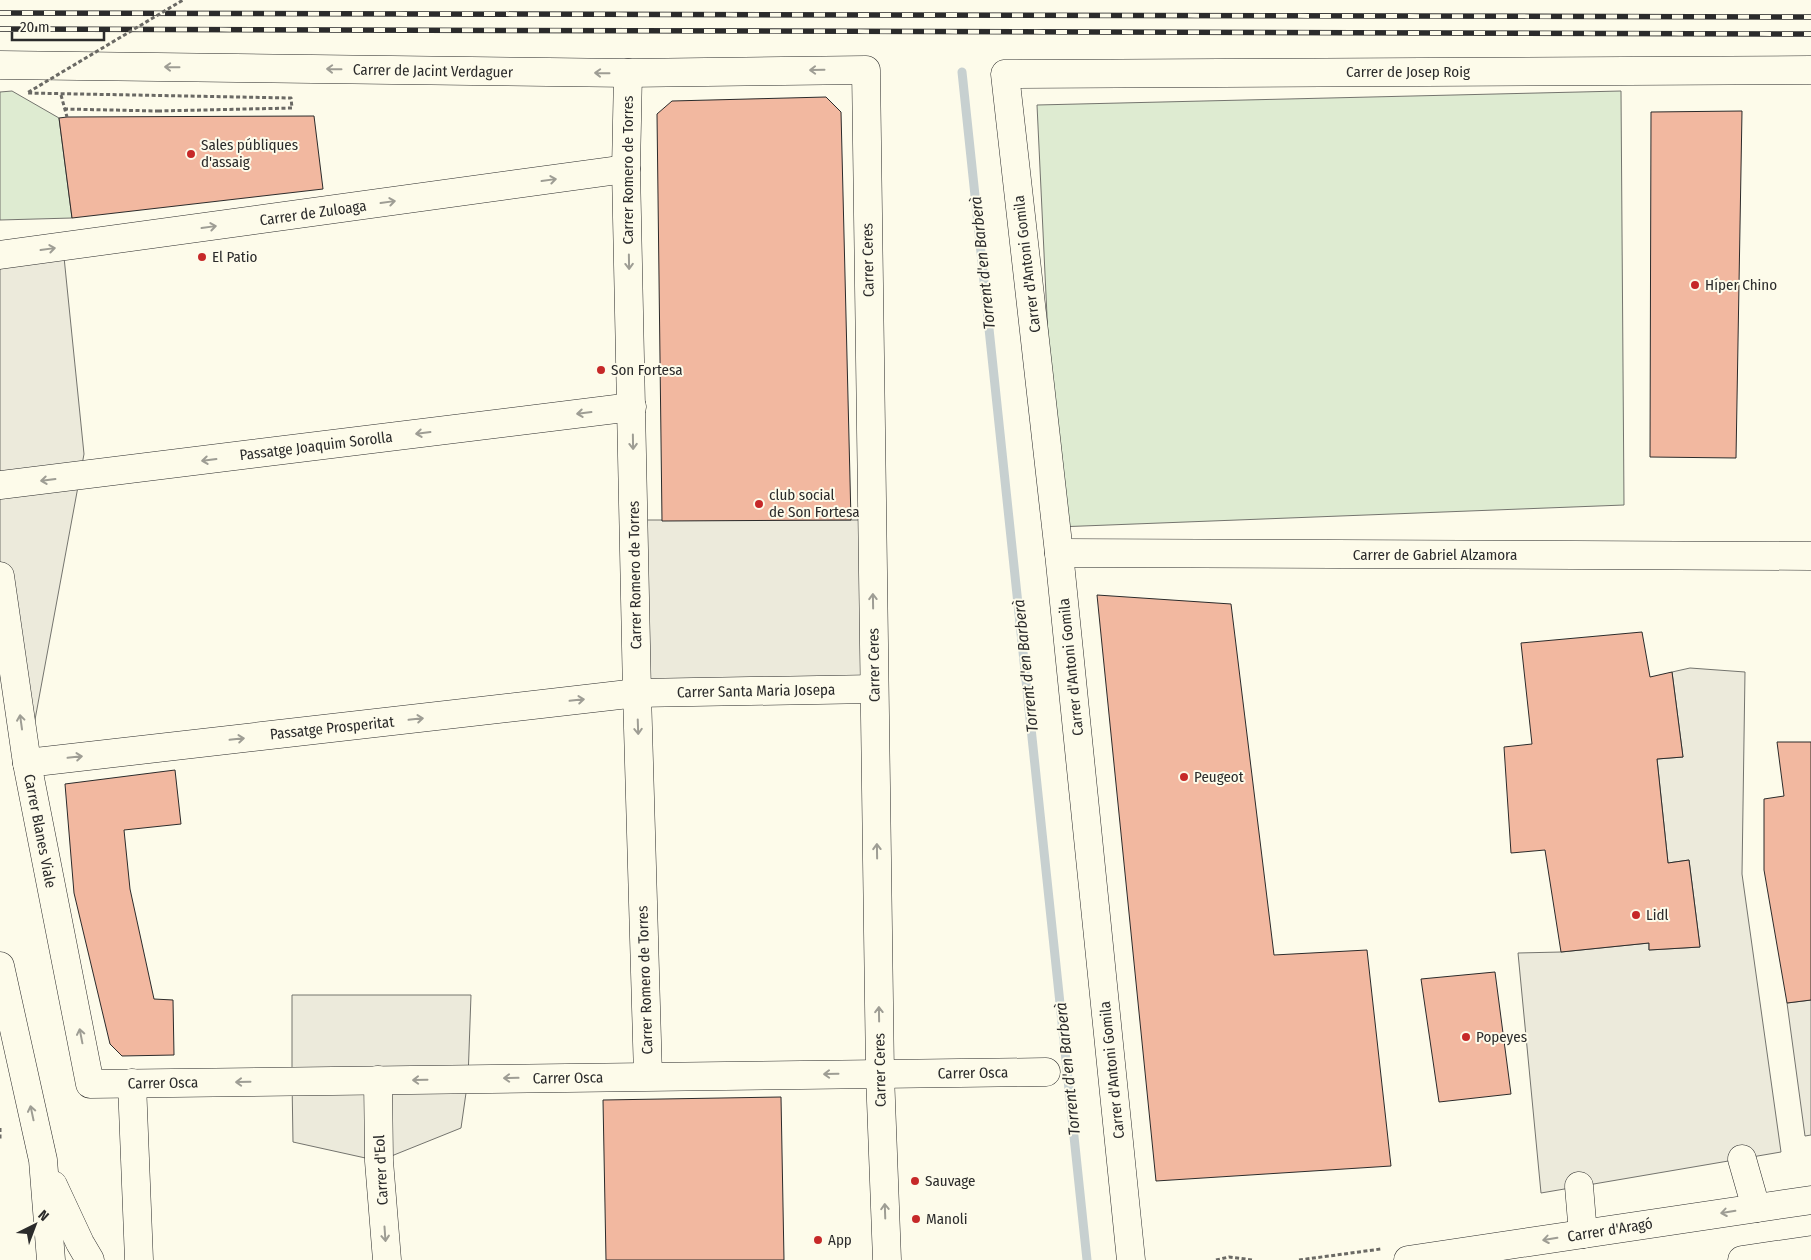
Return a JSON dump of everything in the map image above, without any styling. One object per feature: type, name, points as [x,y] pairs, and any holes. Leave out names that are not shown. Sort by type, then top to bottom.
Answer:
[{"type":"main road","name":"Carrer de Jacint Verdaguer","points":[[0,65],[628,73],[866,70]]},
{"type":"main road","name":"Carrer Ceres","points":[[866,70],[880,1074],[887,1260]]},
{"type":"main road","name":"Carrer de Josep Roig","points":[[1005,74],[1811,70]]},
{"type":"main road","name":"Carrer Romero de Torres","points":[[628,73],[626,170],[637,694],[648,1076]]},
{"type":"main road","name":"Carrer d'Antoni Gomila","points":[[1005,74],[1059,552],[1131,1260]]},
{"type":"main road","name":"Carrer de Zuloaga","points":[[0,256],[626,170]]},
{"type":"main road","name":"Passatge Joaquim Sorolla","points":[[0,486],[632,407]]},
{"type":"main road","name":"Carrer de Gabriel Alzamora","points":[[1059,552],[1811,556]]},
{"type":"main road","name":"Carrer Blanes Viale","points":[[0,576],[27,763],[90,1084]]},
{"type":"main road","name":"Carrer Santa Maria Josepa","points":[[637,694],[874,689]]},
{"type":"main road","name":"Passatge Prosperitat","points":[[27,763],[637,694]]},
{"type":"main road","points":[[0,966],[43,1160],[51,1260]]},
{"type":"main road","name":"Carrer Osca","points":[[90,1084],[1046,1072]]},
{"type":"main road","name":"Carrer d'Eol","points":[[378,1080],[379,1161],[386,1260]]},
{"type":"main road","points":[[132,1083],[139,1260]]},
{"type":"main road","points":[[1742,1159],[1756,1208]]},
{"type":"main road","points":[[43,1160],[62,1206],[90,1260]]},
{"type":"main road","points":[[1579,1186],[1583,1234]]},
{"type":"main road","name":"Carrer d'Aragó","points":[[1408,1260],[1492,1253],[1583,1234],[1811,1200]]},
{"type":"main road","points":[[1742,1260],[1811,1250]]},
{"type":"path","points":[[64,108],[158,111],[292,108],[291,98],[27,93],[183,0]]},
{"type":"path","points":[[0,1128],[0,1139]]},
{"type":"path","points":[[1216,1260],[1229,1258],[1253,1260]]},
{"type":"green space","points":[[12,91],[59,118],[72,218],[0,220],[0,92]]},
{"type":"green space","points":[[1621,91],[1624,505],[1057,527],[1037,105]]},
{"type":"shaded area","points":[[63,247],[84,454],[27,763],[0,576],[0,255]]},
{"type":"shaded area","points":[[634,520],[872,520],[874,689],[637,693]]},
{"type":"shaded area","points":[[1690,668],[1745,672],[1742,874],[1781,1152],[1541,1193],[1518,953],[1561,952],[1649,943],[1649,950],[1700,947],[1689,860],[1668,863],[1657,759],[1683,757],[1672,672]]},
{"type":"shaded area","points":[[292,995],[471,995],[468,1079],[461,1128],[379,1161],[293,1142]]},
{"type":"shaded area","points":[[1811,1000],[1811,1135],[1805,1136],[1787,1003]]},
{"type":"building","points":[[826,97],[841,112],[851,520],[662,521],[657,114],[672,101]]},
{"type":"building","name":"Híper Chino","points":[[1742,111],[1736,458],[1650,457],[1651,112]]},
{"type":"building","name":"Sales públiques d'assaig","points":[[314,116],[323,189],[72,218],[59,118]]},
{"type":"building","name":"Peugeot","points":[[1097,595],[1231,604],[1274,955],[1367,950],[1391,1166],[1156,1181]]},
{"type":"building","points":[[1642,632],[1650,677],[1672,672],[1683,757],[1657,759],[1668,863],[1689,860],[1700,947],[1649,950],[1649,943],[1561,952],[1545,850],[1511,853],[1504,747],[1532,744],[1521,643]]},
{"type":"building","points":[[1777,742],[1811,742],[1811,1000],[1787,1003],[1764,870],[1764,799],[1784,796]]},
{"type":"building","points":[[175,770],[181,824],[124,830],[130,889],[154,999],[173,1000],[174,1055],[122,1056],[110,1044],[74,893],[65,784]]},
{"type":"building","name":"Popeyes","points":[[1495,972],[1511,1094],[1439,1102],[1421,979]]},
{"type":"building","points":[[781,1097],[784,1260],[606,1260],[603,1100]]},
{"type":"waterway","name":"Torrent d'en Barberà","points":[[962,72],[1087,1260]]},
{"type":"railway","points":[[0,13],[1811,17]]},
{"type":"railway","points":[[0,29],[1811,34]]},
{"type":"place","name":"Sales públiques d'assaig","points":[[191,154]]},
{"type":"place","name":"El Patio","points":[[202,257]]},
{"type":"place","name":"Híper Chino","points":[[1695,285]]},
{"type":"place","name":"Son Fortesa","points":[[601,370]]},
{"type":"place","name":"club social de Son Fortesa","points":[[759,504]]},
{"type":"place","name":"Peugeot","points":[[1184,777]]},
{"type":"place","name":"Lidl","points":[[1636,915]]},
{"type":"place","name":"Popeyes","points":[[1466,1037]]},
{"type":"place","name":"Sauvage","points":[[915,1181]]},
{"type":"place","name":"Manoli","points":[[916,1219]]},
{"type":"place","name":"App","points":[[818,1240]]}]
